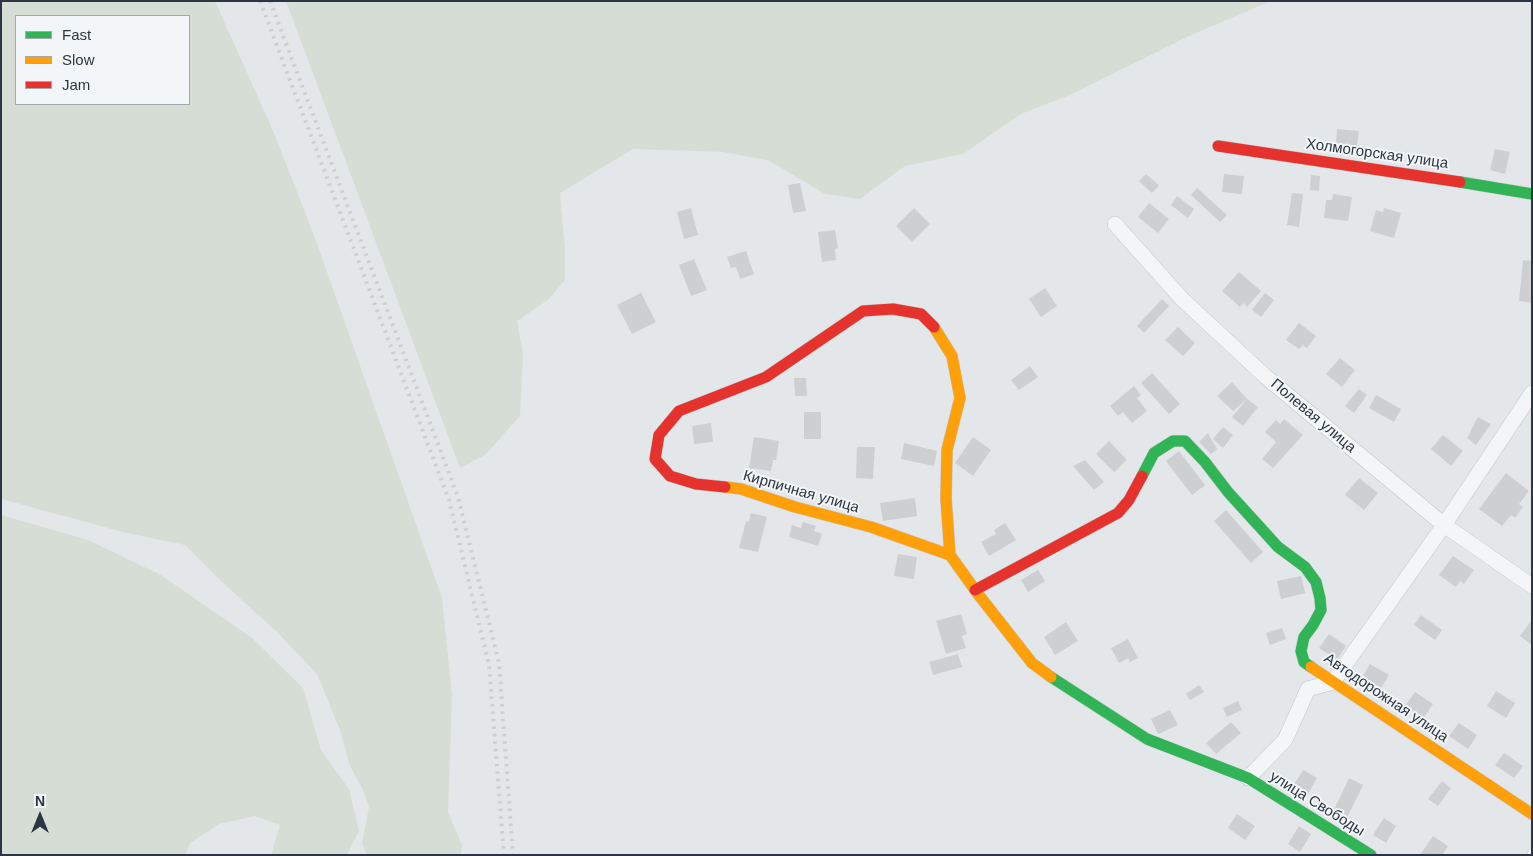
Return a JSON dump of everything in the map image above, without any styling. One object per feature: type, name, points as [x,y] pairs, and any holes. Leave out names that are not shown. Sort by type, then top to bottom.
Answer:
[{"type":"street","name":"Холмогорская улица","points":[[1218,146],[1532,194]]},
{"type":"street","name":"Полевая улица","points":[[1115,224],[1182,299],[1259,370],[1444,525],[1532,586]]},
{"type":"street","name":"Кирпичная улица","points":[[894,310],[922,314],[937,330],[952,356],[960,398],[947,450],[946,499],[950,555],[871,527],[795,507],[741,489],[696,484],[670,476],[655,459],[660,435],[679,412],[766,377],[863,311],[894,310]]},
{"type":"street","points":[[950,555],[1032,664],[1147,739],[1248,778],[1285,740],[1308,689],[1333,682],[1444,525],[1532,393]]},
{"type":"street","name":"Автодорожная улица","points":[[975,590],[1118,513],[1130,500],[1154,453],[1173,441],[1185,441],[1278,547],[1305,567],[1316,582],[1321,610],[1304,637],[1301,650],[1304,662],[1532,814]]},
{"type":"street","name":"улица Свободы","points":[[1248,778],[1356,849],[1371,855]]},
{"type":"shaded area","points":[[1,1],[215,1],[274,133],[315,238],[442,598],[452,695],[448,812],[462,845],[461,855],[367,855],[362,844],[369,807],[362,788],[350,766],[340,730],[317,674],[277,632],[185,545],[127,533],[1,499]]},
{"type":"shaded area","points":[[286,1],[1271,1],[1189,36],[1072,94],[1021,114],[963,154],[905,166],[860,199],[825,194],[768,160],[723,152],[633,149],[560,193],[565,250],[565,280],[548,300],[517,321],[523,354],[520,416],[485,455],[460,468]]},
{"type":"shaded area","points":[[1,515],[88,540],[161,575],[252,638],[303,688],[321,750],[349,789],[359,831],[347,855],[271,855],[280,825],[255,816],[219,824],[190,843],[185,855],[1,855]]},
{"type":"building","points":[[1337,129],[1359,131],[1357,146],[1336,144]]},
{"type":"building","points":[[1495,149],[1510,152],[1505,174],[1490,170]]},
{"type":"building","points":[[1146,174],[1159,185],[1152,193],[1139,181]]},
{"type":"building","points":[[1224,174],[1244,176],[1242,194],[1222,192]]},
{"type":"building","points":[[1311,175],[1320,176],[1319,191],[1310,190]]},
{"type":"building","points":[[800,183],[806,211],[793,213],[788,185]]},
{"type":"building","points":[[1197,188],[1227,215],[1220,222],[1191,195]]},
{"type":"building","points":[[1292,193],[1303,194],[1299,227],[1287,225]]},
{"type":"building","points":[[1333,194],[1352,197],[1348,221],[1324,218],[1326,200],[1332,200]]},
{"type":"building","points":[[1177,196],[1194,209],[1188,218],[1171,205]]},
{"type":"building","points":[[1149,203],[1169,219],[1158,233],[1138,217]]},
{"type":"building","points":[[691,208],[698,235],[684,239],[677,212]]},
{"type":"building","points":[[914,208],[930,224],[912,242],[896,226]]},
{"type":"building","points":[[1384,208],[1401,213],[1394,238],[1370,231],[1376,210],[1383,212]]},
{"type":"building","points":[[835,230],[838,248],[835,249],[836,260],[822,262],[818,232]]},
{"type":"building","points":[[746,251],[754,274],[740,279],[736,267],[731,268],[727,257]]},
{"type":"building","points":[[694,259],[707,290],[691,296],[679,265]]},
{"type":"building","points":[[1523,260],[1532,261],[1532,303],[1519,301]]},
{"type":"building","points":[[1239,272],[1261,291],[1247,307],[1244,303],[1240,307],[1222,291]]},
{"type":"building","points":[[1045,288],[1057,306],[1041,317],[1029,299]]},
{"type":"building","points":[[641,293],[656,322],[632,334],[617,305]]},
{"type":"building","points":[[1265,293],[1274,300],[1261,317],[1252,310]]},
{"type":"building","points":[[1162,299],[1169,306],[1144,333],[1137,326]]},
{"type":"building","points":[[1299,323],[1316,336],[1307,348],[1303,345],[1299,349],[1286,340]]},
{"type":"building","points":[[1178,327],[1195,343],[1183,356],[1165,340]]},
{"type":"building","points":[[1340,358],[1355,370],[1342,387],[1326,374]]},
{"type":"building","points":[[1030,366],[1038,377],[1019,390],[1011,380]]},
{"type":"building","points":[[1152,373],[1180,404],[1169,414],[1141,383]]},
{"type":"building","points":[[794,378],[806,378],[807,396],[795,396]]},
{"type":"building","points":[[1232,382],[1247,399],[1233,411],[1217,396]]},
{"type":"building","points":[[1134,386],[1141,395],[1137,398],[1147,411],[1132,423],[1123,412],[1118,416],[1110,406]]},
{"type":"building","points":[[1359,389],[1367,395],[1354,413],[1345,406]]},
{"type":"building","points":[[1376,395],[1401,409],[1394,422],[1369,408]]},
{"type":"building","points":[[1247,399],[1258,407],[1243,426],[1232,417]]},
{"type":"building","points":[[804,412],[821,412],[821,439],[804,439]]},
{"type":"building","points":[[1478,417],[1491,424],[1476,445],[1467,438]]},
{"type":"building","points":[[1284,419],[1303,435],[1273,468],[1262,459],[1276,442],[1265,432],[1276,420],[1280,424]]},
{"type":"building","points":[[711,423],[713,442],[694,444],[692,426]]},
{"type":"building","points":[[1223,427],[1233,435],[1223,448],[1213,439]]},
{"type":"building","points":[[1208,433],[1217,449],[1211,454],[1199,442]]},
{"type":"building","points":[[1443,435],[1463,451],[1451,466],[1431,449]]},
{"type":"building","points":[[754,437],[779,441],[776,460],[773,460],[771,471],[749,468]]},
{"type":"building","points":[[973,437],[991,450],[973,476],[955,463]]},
{"type":"building","points":[[1109,441],[1127,460],[1114,472],[1096,454]]},
{"type":"building","points":[[904,443],[937,451],[934,466],[901,459]]},
{"type":"building","points":[[857,447],[875,447],[873,479],[856,478]]},
{"type":"building","points":[[1179,451],[1205,485],[1192,495],[1166,461]]},
{"type":"building","points":[[1085,460],[1104,482],[1094,490],[1073,466]]},
{"type":"building","points":[[1506,473],[1529,491],[1519,504],[1523,507],[1515,518],[1511,515],[1502,526],[1479,509]]},
{"type":"building","points":[[1359,478],[1378,493],[1364,510],[1345,495]]},
{"type":"building","points":[[915,498],[917,516],[883,521],[880,503]]},
{"type":"building","points":[[1226,510],[1263,552],[1251,563],[1214,521]]},
{"type":"building","points":[[751,513],[767,517],[758,552],[739,548],[746,521],[749,522]]},
{"type":"building","points":[[803,522],[816,526],[814,531],[822,534],[818,546],[789,537],[792,525],[801,528]]},
{"type":"building","points":[[1005,523],[1016,540],[989,556],[981,542],[996,534],[994,530]]},
{"type":"building","points":[[898,554],[917,557],[914,579],[894,576]]},
{"type":"building","points":[[1453,556],[1474,570],[1464,584],[1460,581],[1456,587],[1439,575]]},
{"type":"building","points":[[1038,570],[1045,581],[1028,592],[1021,580]]},
{"type":"building","points":[[1301,576],[1305,593],[1281,599],[1277,581]]},
{"type":"building","points":[[961,614],[967,634],[962,636],[966,648],[946,654],[936,621]]},
{"type":"building","points":[[1421,615],[1442,630],[1435,640],[1414,625]]},
{"type":"building","points":[[1532,620],[1532,645],[1520,636]]},
{"type":"building","points":[[1066,622],[1078,641],[1055,655],[1044,637]]},
{"type":"building","points":[[1282,628],[1286,639],[1270,645],[1266,633]]},
{"type":"building","points":[[1329,634],[1346,646],[1337,660],[1319,648]]},
{"type":"building","points":[[1128,639],[1138,658],[1130,662],[1128,658],[1119,663],[1111,648]]},
{"type":"building","points":[[958,654],[962,667],[933,675],[929,662]]},
{"type":"building","points":[[1370,664],[1389,675],[1380,690],[1361,679]]},
{"type":"building","points":[[1199,685],[1204,692],[1190,700],[1186,694]]},
{"type":"building","points":[[1496,691],[1515,703],[1506,718],[1487,706]]},
{"type":"building","points":[[1415,692],[1433,704],[1423,719],[1405,706]]},
{"type":"building","points":[[1238,701],[1242,710],[1227,717],[1223,708]]},
{"type":"building","points":[[1170,710],[1178,725],[1158,734],[1151,719]]},
{"type":"building","points":[[1231,722],[1241,733],[1216,754],[1206,743]]},
{"type":"building","points":[[1459,723],[1477,735],[1468,749],[1449,736]]},
{"type":"building","points":[[1504,753],[1523,766],[1514,778],[1495,765]]},
{"type":"building","points":[[1303,770],[1317,778],[1306,798],[1291,789]]},
{"type":"building","points":[[1349,778],[1363,785],[1346,820],[1332,814]]},
{"type":"building","points":[[1442,781],[1451,788],[1438,806],[1428,799]]},
{"type":"building","points":[[1237,814],[1255,826],[1245,840],[1228,828]]},
{"type":"building","points":[[1384,818],[1396,826],[1386,843],[1373,835]]},
{"type":"building","points":[[1299,826],[1311,834],[1300,852],[1288,844]]},
{"type":"building","points":[[1433,836],[1448,846],[1442,855],[1420,855]]},
{"type":"railway","points":[[260,1],[449,500],[489,665],[504,855]]},
{"type":"railway","points":[[270,1],[458,497],[499,663],[513,855]]},
{"type":"traffic: fast","points":[[1460,182],[1532,194]]},
{"type":"traffic: fast","points":[[1142,476],[1154,453],[1173,441],[1185,441],[1278,547],[1305,567],[1316,582],[1321,610],[1304,637],[1301,651],[1304,662],[1311,667]]},
{"type":"traffic: fast","points":[[1051,677],[1147,739],[1248,778],[1371,855]]},
{"type":"traffic: slow","points":[[934,327],[952,356],[960,398],[947,450],[946,499],[950,555],[1032,663],[1051,677]]},
{"type":"traffic: slow","points":[[725,487],[741,489],[795,507],[871,527],[950,555]]},
{"type":"traffic: slow","points":[[1311,667],[1532,814]]},
{"type":"traffic: jam","points":[[1218,146],[1460,182]]},
{"type":"traffic: jam","points":[[725,487],[696,484],[670,476],[655,459],[659,435],[679,411],[766,377],[863,311],[893,309],[921,314],[934,327]]},
{"type":"traffic: jam","points":[[975,590],[1118,513],[1129,500],[1142,476]]}]
